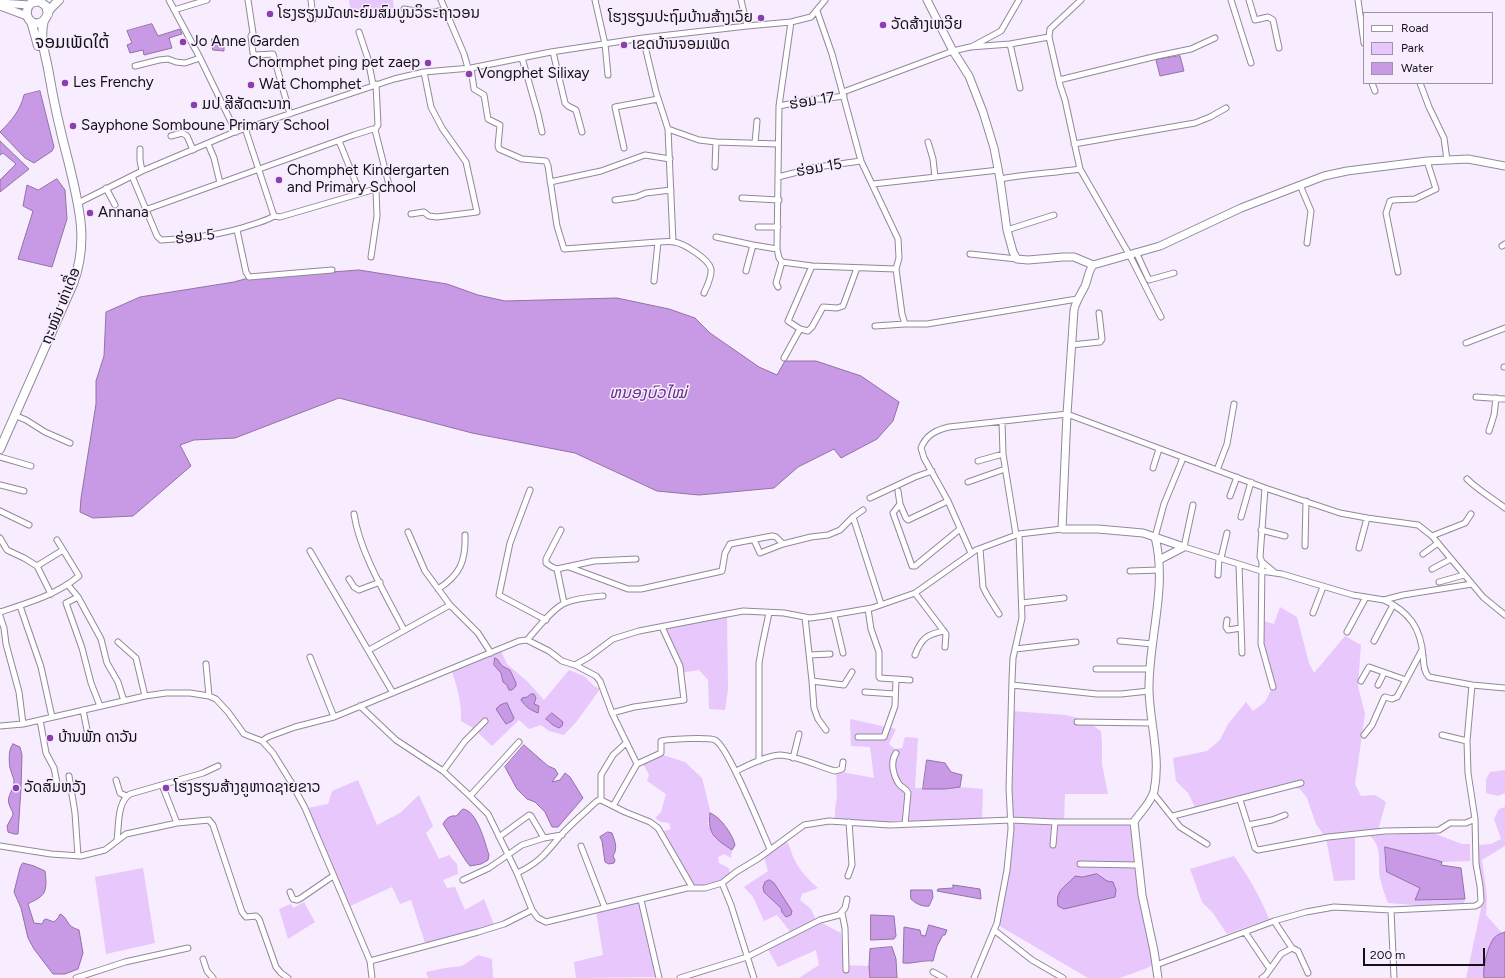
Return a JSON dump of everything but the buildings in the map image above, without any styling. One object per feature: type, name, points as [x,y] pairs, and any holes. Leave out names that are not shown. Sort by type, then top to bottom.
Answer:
[{"type":"main road","name":"ຖະໝົນ ທ່າເດື່ອ","points":[[0,449],[77,275],[81,255],[82,237],[78,203],[50,86],[41,39],[46,17],[59,0]]},
{"type":"main road","points":[[44,1],[47,7],[46,17],[38,23],[29,18],[26,10],[29,5],[34,2],[44,1]]},
{"type":"main road","name":"ຖະໝົນ ທ່າເດື່ອ","points":[[29,18],[50,86]]},
{"type":"street","points":[[169,0],[200,58],[236,132]]},
{"type":"street","points":[[174,10],[207,0]]},
{"type":"street","points":[[248,0],[253,33],[254,54],[273,54],[290,114]]},
{"type":"street","points":[[311,0],[313,19]]},
{"type":"street","points":[[441,0],[464,54],[474,89],[484,95],[488,119],[500,125],[499,149],[522,159],[546,161],[557,226],[564,249],[658,242],[673,242],[682,244],[706,261],[710,267],[711,276],[704,293]]},
{"type":"street","points":[[595,0],[604,44],[608,75]]},
{"type":"street","points":[[741,0],[747,26]]},
{"type":"street","points":[[78,203],[142,171],[245,128],[394,78],[424,72],[469,68],[553,52],[643,38],[791,22],[809,18],[825,0]]},
{"type":"street","points":[[927,0],[953,51],[969,76],[976,92],[994,148],[999,170],[1007,230],[1013,252],[1018,258]]},
{"type":"street","points":[[970,47],[1001,31],[1019,0]]},
{"type":"street","points":[[1081,0],[1050,29],[1049,37],[1080,169],[1149,280],[1174,273]]},
{"type":"street","points":[[1232,0],[1251,63]]},
{"type":"street","points":[[1249,0],[1255,20],[1268,17],[1273,20],[1279,48]]},
{"type":"street","points":[[1358,0],[1363,36]]},
{"type":"street","points":[[0,4],[29,5]]},
{"type":"street","points":[[0,4],[29,18]]},
{"type":"street","points":[[404,9],[427,13],[445,10]]},
{"type":"street","points":[[817,10],[844,94],[861,162],[873,184],[898,239],[900,251],[896,269],[902,314],[905,324]]},
{"type":"street","points":[[778,287],[776,283],[782,262],[779,258],[777,248],[779,200],[779,106],[791,22]]},
{"type":"street","points":[[359,32],[375,84],[378,125],[375,130],[389,185],[376,189],[377,216],[371,257]]},
{"type":"street","points":[[970,47],[1010,44],[1049,37]]},
{"type":"street","points":[[643,38],[658,99],[668,128],[673,242]]},
{"type":"street","points":[[1059,80],[1192,49],[1215,38]]},
{"type":"street","points":[[1010,44],[1020,88]]},
{"type":"street","name":"ຮ່ອມ 17","points":[[779,106],[814,98],[822,99],[844,94],[953,51],[970,47]]},
{"type":"street","points":[[553,52],[565,103],[576,110],[582,132]]},
{"type":"street","points":[[135,66],[168,59],[186,63],[200,58]]},
{"type":"street","points":[[522,58],[542,132]]},
{"type":"street","points":[[411,214],[424,212],[429,216],[437,217],[477,212],[466,162],[442,128],[431,107],[424,72]]},
{"type":"street","points":[[1372,84],[1375,91]]},
{"type":"street","points":[[1420,84],[1429,107],[1444,138],[1447,160]]},
{"type":"street","points":[[624,148],[615,106],[658,99]]},
{"type":"street","points":[[1074,144],[1195,123],[1226,108]]},
{"type":"street","points":[[755,143],[756,121]]},
{"type":"street","points":[[245,128],[274,216]]},
{"type":"street","points":[[668,128],[699,140],[778,144]]},
{"type":"street","points":[[145,210],[354,135],[375,130]]},
{"type":"street","points":[[171,136],[182,133],[187,136],[193,150]]},
{"type":"street","points":[[339,141],[360,193]]},
{"type":"street","points":[[715,166],[716,142]]},
{"type":"street","points":[[928,142],[933,159],[935,177]]},
{"type":"street","points":[[208,144],[214,158],[220,183]]},
{"type":"street","points":[[140,149],[142,171]]},
{"type":"street","points":[[550,182],[601,171],[645,155],[670,159]]},
{"type":"street","points":[[970,254],[1028,260],[1074,257],[1092,265],[1160,246],[1241,208],[1324,176],[1347,171],[1427,161],[1468,159],[1505,166]]},
{"type":"street","points":[[1398,272],[1386,213],[1387,208],[1392,200],[1415,199],[1436,189],[1437,187],[1427,161]]},
{"type":"street","name":"ຮ່ອມ 15","points":[[778,177],[817,166],[861,162]]},
{"type":"street","points":[[1000,179],[1030,174],[1046,174],[1080,169]]},
{"type":"street","points":[[873,184],[999,170]]},
{"type":"street","name":"ຮ່ອມ 5","points":[[132,176],[145,210],[157,236],[161,240],[199,238],[237,230],[274,216],[280,217],[376,189]]},
{"type":"street","points":[[1300,185],[1311,211],[1307,243]]},
{"type":"street","points":[[106,188],[115,205]]},
{"type":"street","points":[[615,200],[636,197],[646,193],[671,190]]},
{"type":"street","points":[[742,198],[779,200]]},
{"type":"street","points":[[1007,230],[1054,215]]},
{"type":"street","points":[[758,227],[778,227]]},
{"type":"street","points":[[237,230],[246,272],[249,277],[332,270]]},
{"type":"street","points":[[716,237],[752,245],[777,248]]},
{"type":"street","points":[[654,281],[658,242]]},
{"type":"street","points":[[746,271],[752,245]]},
{"type":"street","points":[[1132,253],[1161,317]]},
{"type":"street","points":[[782,262],[812,266],[896,269]]},
{"type":"street","points":[[1062,529],[1067,414],[1074,310],[1077,300],[1085,286],[1088,272],[1092,265]]},
{"type":"street","points":[[812,266],[788,321],[807,331],[810,330],[823,307],[837,308],[843,306],[856,268]]},
{"type":"street","points":[[875,326],[927,324],[1077,300]]},
{"type":"street","points":[[1071,345],[1100,342],[1102,339],[1099,313]]},
{"type":"street","points":[[784,358],[800,328]]},
{"type":"street","points":[[1466,343],[1505,328]]},
{"type":"street","points":[[1476,397],[1505,399]]},
{"type":"street","points":[[1490,431],[1496,398]]},
{"type":"street","points":[[1218,470],[1227,444],[1234,404]]},
{"type":"street","points":[[971,553],[948,501],[924,458],[921,448],[924,440],[929,435],[949,427],[1067,414],[1265,488],[1340,513],[1366,518],[1413,523],[1418,525],[1432,536],[1483,597],[1505,615]]},
{"type":"street","points":[[14,415],[26,420],[45,432],[70,443]]},
{"type":"street","points":[[974,978],[997,923],[1007,870],[1011,820],[1009,788],[1012,685],[1015,649],[1022,618],[1017,535],[1003,454],[1002,421]]},
{"type":"street","points":[[1153,468],[1159,449]]},
{"type":"street","points":[[978,462],[1003,454]]},
{"type":"street","points":[[0,457],[31,466]]},
{"type":"street","points":[[1158,978],[1142,895],[1134,822],[1149,802],[1153,793],[1156,760],[1149,692],[1150,669],[1157,613],[1159,570],[1159,560],[1155,537],[1164,504],[1183,458]]},
{"type":"street","points":[[968,482],[1005,469]]},
{"type":"street","points":[[870,498],[915,477],[932,471]]},
{"type":"street","points":[[1230,496],[1237,477]]},
{"type":"street","points":[[1467,479],[1482,493],[1505,508]]},
{"type":"street","points":[[1241,517],[1251,482]]},
{"type":"street","points":[[0,485],[24,491]]},
{"type":"street","points":[[1265,488],[1260,557],[1262,562],[1261,644],[1273,687]]},
{"type":"street","points":[[530,490],[510,543],[498,595],[546,620]]},
{"type":"street","points":[[898,491],[900,504],[908,520],[948,501]]},
{"type":"street","points":[[1305,546],[1306,501]]},
{"type":"street","points":[[900,504],[893,513],[912,566],[915,566],[960,529]]},
{"type":"street","points":[[1184,547],[1193,504]]},
{"type":"street","points":[[754,540],[760,553],[783,544],[811,537],[828,535],[840,530],[853,517],[863,510]]},
{"type":"street","points":[[0,511],[29,525]]},
{"type":"street","points":[[354,514],[356,528],[361,540],[404,630]]},
{"type":"street","points":[[1432,536],[1465,523],[1471,514]]},
{"type":"street","points":[[853,517],[882,604]]},
{"type":"street","points":[[1359,548],[1366,518]]},
{"type":"street","points":[[575,665],[589,657],[613,639],[639,631],[743,611],[805,617],[834,615],[868,609],[915,593],[971,553],[980,548],[1017,535],[1062,529],[1098,529],[1143,533],[1261,571],[1274,572],[1323,587],[1384,600],[1393,605],[1411,620],[1421,638],[1425,671],[1429,677],[1472,685],[1505,688]]},
{"type":"street","points":[[561,530],[546,559],[548,564],[557,569],[594,561],[636,559]]},
{"type":"street","points":[[1262,530],[1285,536]]},
{"type":"street","points":[[408,532],[422,565],[438,589],[450,605],[478,633],[491,653]]},
{"type":"street","points":[[1218,575],[1220,558],[1227,533]]},
{"type":"street","points":[[438,589],[449,582],[459,571],[463,562],[466,546],[465,535]]},
{"type":"street","points":[[569,567],[628,590],[641,589],[722,571],[725,554],[730,544],[772,536],[776,537],[783,544]]},
{"type":"street","points":[[0,538],[7,550],[37,566],[51,594]]},
{"type":"street","points":[[0,612],[51,594],[68,585],[79,576],[57,540]]},
{"type":"street","points":[[1423,554],[1438,543]]},
{"type":"street","points":[[1159,560],[1184,547]]},
{"type":"street","points":[[980,548],[984,587],[987,595],[999,614]]},
{"type":"street","points":[[37,566],[63,550]]},
{"type":"street","points":[[310,551],[393,693]]},
{"type":"street","points":[[1432,569],[1451,559]]},
{"type":"street","points":[[1262,562],[1274,572]]},
{"type":"street","points":[[1240,565],[1242,653]]},
{"type":"street","points":[[557,569],[564,603]]},
{"type":"street","points":[[1130,571],[1159,570]]},
{"type":"street","points":[[1439,582],[1464,575]]},
{"type":"street","points":[[349,579],[354,587],[359,590],[380,582]]},
{"type":"street","points":[[1384,600],[1403,595],[1472,584]]},
{"type":"street","points":[[68,585],[78,597],[101,639],[107,663],[118,682],[124,701]]},
{"type":"street","points":[[1313,613],[1323,587]]},
{"type":"street","points":[[915,593],[947,636],[945,647]]},
{"type":"street","points":[[527,640],[564,603],[603,596]]},
{"type":"street","points":[[78,597],[66,603],[82,648],[91,683],[100,706]]},
{"type":"street","points":[[1347,632],[1366,597]]},
{"type":"street","points":[[1022,603],[1064,598]]},
{"type":"street","points":[[369,650],[450,605]]},
{"type":"street","points":[[1374,641],[1393,605]]},
{"type":"street","points":[[20,606],[41,667],[52,718]]},
{"type":"street","points":[[868,609],[869,623],[879,652],[878,676],[880,678],[910,680]]},
{"type":"street","points":[[759,761],[759,663],[770,613]]},
{"type":"street","points":[[834,615],[843,653]]},
{"type":"street","points":[[0,616],[19,692],[23,724]]},
{"type":"street","points":[[805,617],[815,713],[826,730]]},
{"type":"street","points":[[1227,620],[1226,627],[1228,630],[1241,628]]},
{"type":"street","points":[[612,713],[634,707],[684,700],[680,666],[662,627]]},
{"type":"street","points":[[916,655],[920,644],[930,634],[944,631]]},
{"type":"street","points":[[262,741],[268,737],[334,717],[519,641],[527,640],[549,651],[562,661],[575,665],[596,676],[603,688],[612,713],[637,764]]},
{"type":"street","points":[[1120,641],[1153,644]]},
{"type":"street","points":[[118,642],[136,658],[145,696]]},
{"type":"street","points":[[1015,649],[1076,642]]},
{"type":"street","points":[[1364,734],[1372,725],[1384,698],[1395,699],[1423,649]]},
{"type":"street","points":[[810,655],[830,654]]},
{"type":"street","points":[[310,657],[334,717]]},
{"type":"street","points":[[206,664],[209,696]]},
{"type":"street","points":[[1361,681],[1369,667],[1406,680]]},
{"type":"street","points":[[1096,669],[1150,669]]},
{"type":"street","points":[[812,681],[844,685],[852,672]]},
{"type":"street","points":[[1378,686],[1384,673]]},
{"type":"street","points":[[858,737],[884,737],[893,711],[896,679]]},
{"type":"street","points":[[1012,685],[1097,694],[1149,692]]},
{"type":"street","points":[[1156,966],[1274,921],[1306,912],[1334,907],[1391,910],[1475,906],[1479,904],[1481,901],[1476,864],[1475,819],[1468,773],[1467,741],[1472,685]]},
{"type":"street","points":[[865,692],[895,694]]},
{"type":"street","points":[[0,726],[23,724],[145,696],[172,693],[190,693],[209,696],[220,702],[244,734],[262,741],[273,753],[291,782],[305,808],[370,961],[372,978]]},
{"type":"street","points":[[360,706],[396,740],[443,771],[488,814],[517,873],[532,910],[538,918],[546,922],[692,888],[705,888],[722,883],[804,825],[829,821],[890,825],[1011,820],[1055,822],[1134,822]]},
{"type":"street","points":[[83,710],[88,735]]},
{"type":"street","points":[[40,720],[46,753],[54,768],[58,783]]},
{"type":"street","points":[[443,771],[466,741],[485,720]]},
{"type":"street","points":[[1077,722],[1152,723]]},
{"type":"street","points":[[793,758],[799,734]]},
{"type":"street","points":[[1442,735],[1467,741]]},
{"type":"street","points":[[613,806],[637,764],[661,753],[660,744],[663,740],[711,738],[720,744],[736,770],[770,849]]},
{"type":"street","points":[[470,796],[519,742]]},
{"type":"street","points":[[601,800],[601,775],[613,755],[626,743]]},
{"type":"street","points":[[896,753],[892,760],[894,771],[900,786],[907,790],[908,793],[906,824]]},
{"type":"street","points":[[736,770],[759,761],[781,755],[835,771],[842,769],[843,762]]},
{"type":"street","points":[[117,840],[121,805],[126,796],[203,773],[218,766]]},
{"type":"street","points":[[69,776],[75,813],[78,856]]},
{"type":"street","points":[[116,780],[120,793],[126,796]]},
{"type":"street","points":[[1173,816],[1240,800],[1301,783]]},
{"type":"street","points":[[162,784],[177,823]]},
{"type":"street","points":[[1153,793],[1173,816],[1180,827],[1207,844]]},
{"type":"street","points":[[517,873],[535,863],[552,848],[562,835],[597,801],[601,800],[650,822],[658,828],[692,888]]},
{"type":"street","points":[[1240,800],[1254,848],[1258,850],[1328,837],[1385,831],[1440,830],[1450,823],[1466,823],[1475,819]]},
{"type":"street","points":[[1248,825],[1272,820],[1285,814]]},
{"type":"street","points":[[499,837],[529,815],[544,838]]},
{"type":"street","points":[[0,846],[51,854],[78,856],[105,850],[126,834],[177,823],[207,820],[212,822],[242,912],[246,917],[254,916],[259,919],[276,967],[281,974],[288,978]]},
{"type":"street","points":[[848,876],[852,865],[849,822]]},
{"type":"street","points":[[1053,845],[1055,822]]},
{"type":"street","points":[[463,880],[489,868],[522,845],[544,838],[562,835]]},
{"type":"street","points":[[581,846],[605,908]]},
{"type":"street","points":[[1080,864],[1138,865]]},
{"type":"street","points":[[290,892],[293,899],[297,900],[333,876]]},
{"type":"street","points":[[722,883],[731,905],[754,978]]},
{"type":"street","points":[[680,978],[688,977],[747,958],[820,920],[839,915],[845,908],[847,899]]},
{"type":"street","points":[[641,900],[660,978]]},
{"type":"street","points":[[370,961],[504,924],[532,910]]},
{"type":"street","points":[[1391,910],[1394,978]]},
{"type":"street","points":[[842,913],[845,928],[846,970]]},
{"type":"street","points":[[1274,921],[1292,948],[1298,951],[1308,973]]},
{"type":"street","points":[[994,930],[1032,960],[1063,978]]},
{"type":"street","points":[[1245,932],[1270,969]]},
{"type":"street","points":[[76,978],[125,962],[188,948]]},
{"type":"street","points":[[1262,978],[1266,975],[1281,954],[1292,948]]},
{"type":"street","points":[[203,959],[206,971],[213,978]]},
{"type":"street","points":[[933,972],[944,978]]},
{"type":"green space","points":[[349,0],[393,0],[394,8],[351,14]]},
{"type":"green space","points":[[1280,607],[1297,617],[1309,663],[1314,673],[1345,636],[1361,645],[1358,686],[1365,714],[1355,784],[1361,796],[1375,795],[1386,802],[1379,827],[1385,835],[1430,832],[1462,844],[1470,844],[1470,861],[1442,862],[1385,847],[1387,872],[1420,888],[1415,900],[1465,899],[1463,906],[1388,903],[1380,878],[1378,849],[1373,839],[1368,834],[1355,836],[1355,880],[1334,881],[1326,838],[1316,824],[1307,798],[1300,789],[1279,785],[1271,789],[1236,799],[1195,807],[1188,793],[1176,781],[1173,758],[1207,751],[1220,740],[1228,724],[1246,702],[1253,711],[1265,702],[1272,688],[1263,649],[1260,620],[1274,624]]},
{"type":"green space","points":[[727,614],[728,689],[725,710],[709,709],[708,680],[699,670],[680,673],[662,627]]},
{"type":"green space","points":[[500,649],[507,664],[528,682],[544,700],[569,670],[584,676],[594,686],[600,689],[577,721],[564,735],[549,731],[541,725],[529,729],[519,720],[492,746],[473,728],[461,721],[460,701],[451,669]],"holes":[[[507,703],[514,718],[506,724],[497,709]]]},
{"type":"green space","points":[[1012,711],[1066,715],[1085,720],[1101,731],[1102,764],[1108,794],[1065,794],[1064,820],[1135,821],[1143,896],[1156,963],[1147,968],[1120,978],[1088,978],[998,925],[1008,870]]},
{"type":"green space","points":[[850,719],[896,729],[889,744],[895,749],[902,748],[905,737],[918,738],[915,788],[945,789],[960,787],[983,789],[982,820],[889,823],[835,822],[837,797],[836,771],[874,778],[870,747],[851,746]]},
{"type":"green space","points":[[663,755],[685,762],[702,778],[710,810],[708,824],[715,838],[732,850],[731,858],[724,854],[718,857],[719,863],[729,868],[730,876],[722,883],[692,887],[661,832],[671,829],[669,823],[661,822],[655,818],[661,812],[666,794],[647,781],[649,775],[642,762]]},
{"type":"green space","points":[[1505,770],[1505,793],[1498,796],[1486,793],[1486,779],[1490,772]]},
{"type":"green space","points":[[358,780],[377,825],[400,813],[419,795],[433,826],[426,833],[439,859],[449,855],[457,864],[458,874],[443,880],[447,888],[455,887],[465,910],[484,899],[495,927],[426,946],[411,900],[400,904],[392,887],[348,907],[307,808],[328,804],[332,791]]},
{"type":"green space","points":[[1505,807],[1505,846],[1482,860],[1487,897],[1486,915],[1502,933],[1494,938],[1490,946],[1485,963],[1484,978],[1466,978],[1482,904],[1477,860],[1477,845],[1491,844],[1501,839],[1494,819],[1499,809]]},
{"type":"green space","points":[[784,839],[799,867],[818,888],[802,894],[800,900],[811,909],[816,920],[841,933],[843,965],[869,966],[870,978],[799,978],[819,965],[816,950],[778,967],[766,946],[792,934],[777,915],[764,921],[753,897],[744,887],[768,871],[763,854]]},
{"type":"green space","points":[[1234,856],[1262,902],[1269,919],[1227,934],[1213,913],[1202,902],[1190,869]]},
{"type":"green space","points":[[143,868],[155,943],[106,954],[95,877]]},
{"type":"green space","points":[[641,900],[659,977],[576,978],[574,962],[603,955],[596,911]]},
{"type":"green space","points":[[304,902],[315,922],[288,939],[279,909],[291,904],[293,908]]},
{"type":"green space","points":[[478,955],[492,959],[493,978],[428,978],[426,972],[462,966]]},
{"type":"water","points":[[152,24],[158,36],[180,29],[182,34],[169,38],[172,48],[144,55],[143,50],[130,53],[127,45],[132,43],[127,31]]},
{"type":"water","points":[[212,39],[224,40],[224,51],[213,50]]},
{"type":"water","points":[[1180,56],[1184,71],[1160,76],[1156,60]]},
{"type":"water","points":[[40,91],[54,147],[52,151],[34,163],[25,158],[0,132],[15,115],[24,95]]},
{"type":"water","points":[[0,141],[29,169],[0,192],[0,180],[16,164],[3,153],[0,155]]},
{"type":"water","points":[[57,179],[65,190],[67,219],[52,267],[18,259],[33,211],[23,206],[27,185],[38,190]]},
{"type":"water","name":"ຫນອງບົວໄໝ່","points":[[359,270],[447,284],[478,295],[505,301],[617,298],[669,309],[695,318],[710,333],[759,367],[777,375],[785,361],[816,361],[861,376],[899,402],[893,421],[877,439],[841,458],[834,449],[798,467],[774,488],[699,495],[657,491],[575,453],[472,433],[339,398],[235,438],[194,440],[180,445],[191,466],[133,516],[93,518],[80,512],[96,404],[96,381],[104,356],[106,312],[140,297],[245,279]]},
{"type":"water","points":[[495,658],[502,666],[510,670],[516,683],[516,686],[512,690],[509,690],[507,685],[503,682],[501,673],[494,665]]},
{"type":"water","points":[[534,694],[536,698],[534,704],[539,706],[538,713],[528,708],[521,700],[522,698]]},
{"type":"water","points":[[507,703],[514,718],[506,724],[496,709],[500,705]]},
{"type":"water","points":[[552,713],[563,722],[562,726],[559,728],[546,719]]},
{"type":"water","points":[[13,744],[20,747],[22,755],[18,834],[8,832],[7,826],[13,815],[8,801],[14,783],[9,759],[10,749]]},
{"type":"water","points":[[524,745],[548,766],[555,769],[558,774],[552,782],[560,780],[565,773],[570,777],[583,798],[558,827],[552,827],[545,812],[535,802],[527,799],[517,789],[505,767]]},
{"type":"water","points":[[927,760],[945,763],[951,772],[962,775],[960,787],[923,789]]},
{"type":"water","points":[[463,809],[472,815],[480,828],[489,855],[488,860],[481,864],[470,866],[443,824],[445,820],[451,816],[456,816]]},
{"type":"water","points":[[710,813],[718,818],[729,831],[735,845],[732,850],[721,843],[711,831],[709,820]]},
{"type":"water","points":[[608,832],[612,833],[616,848],[613,856],[615,860],[614,863],[609,864],[605,862],[600,837]]},
{"type":"water","points":[[1385,847],[1436,860],[1442,862],[1441,865],[1461,868],[1465,899],[1415,900],[1420,888],[1387,872]]},
{"type":"water","points":[[23,863],[45,871],[46,885],[43,895],[28,904],[34,923],[42,924],[46,919],[54,922],[60,914],[71,926],[79,930],[83,953],[78,969],[65,974],[53,974],[34,949],[28,938],[21,908],[14,892],[20,868]]},
{"type":"water","points":[[1097,874],[1107,881],[1113,882],[1116,890],[1115,897],[1064,909],[1058,906],[1058,896],[1060,892],[1075,876],[1082,877]]},
{"type":"water","points":[[770,880],[774,883],[792,911],[791,915],[786,917],[781,908],[764,892],[763,887],[765,882]]},
{"type":"water","points":[[953,885],[980,889],[981,899],[937,891],[938,889],[953,888]]},
{"type":"water","points":[[911,890],[932,890],[933,897],[929,906],[922,906],[913,901],[911,899]]},
{"type":"water","points":[[871,915],[894,916],[896,936],[894,939],[871,940]]},
{"type":"water","points":[[929,925],[947,930],[937,946],[933,961],[903,963],[904,927],[920,930],[921,935],[925,936]]},
{"type":"water","points":[[1505,932],[1505,978],[1484,978],[1485,963],[1492,941],[1499,934]]},
{"type":"water","points":[[892,947],[896,959],[897,978],[870,978],[870,949]]},
{"type":"place","name":"ໂຮງຮຽນມັດທະຍົມສົມບູນວິຣະຖາວອນ","points":[[270,14]]},
{"type":"place","name":"ໂຮງຮຽນປະຖົມບ້ານສ້າງເວົຍ","points":[[761,18]]},
{"type":"place","name":"ວັດສ້າງເຫວີຍ","points":[[883,25]]},
{"type":"place","name":"Jo Anne Garden","points":[[183,42]]},
{"type":"place","name":"ເຂດບ້ານຈອມເພັດ","points":[[624,45]]},
{"type":"place","name":"Chormphet ping pet zaep","points":[[428,63]]},
{"type":"place","name":"Vongphet Silixay","points":[[469,74]]},
{"type":"place","name":"Les Frenchy","points":[[65,83]]},
{"type":"place","name":"Wat Chomphet","points":[[251,85]]},
{"type":"place","name":"ມປ ສີສັດຕະນາກ","points":[[194,105]]},
{"type":"place","name":"Sayphone Somboune Primary School","points":[[73,126]]},
{"type":"place","name":"Chomphet Kindergarten and Primary School","points":[[279,180]]},
{"type":"place","name":"Annana","points":[[90,213]]},
{"type":"place","name":"ບ້ານພັກ ດາວັນ","points":[[50,738]]},
{"type":"place","name":"ວັດສົມຫວັງ","points":[[16,788]]},
{"type":"place","name":"ໂຮງຮຽນສ້າງຄູຫາດຊາຍຂາວ","points":[[166,788]]},
{"type":"district","name":"ຈອມເພັດໃຕ້","points":[[72,43]]}]
